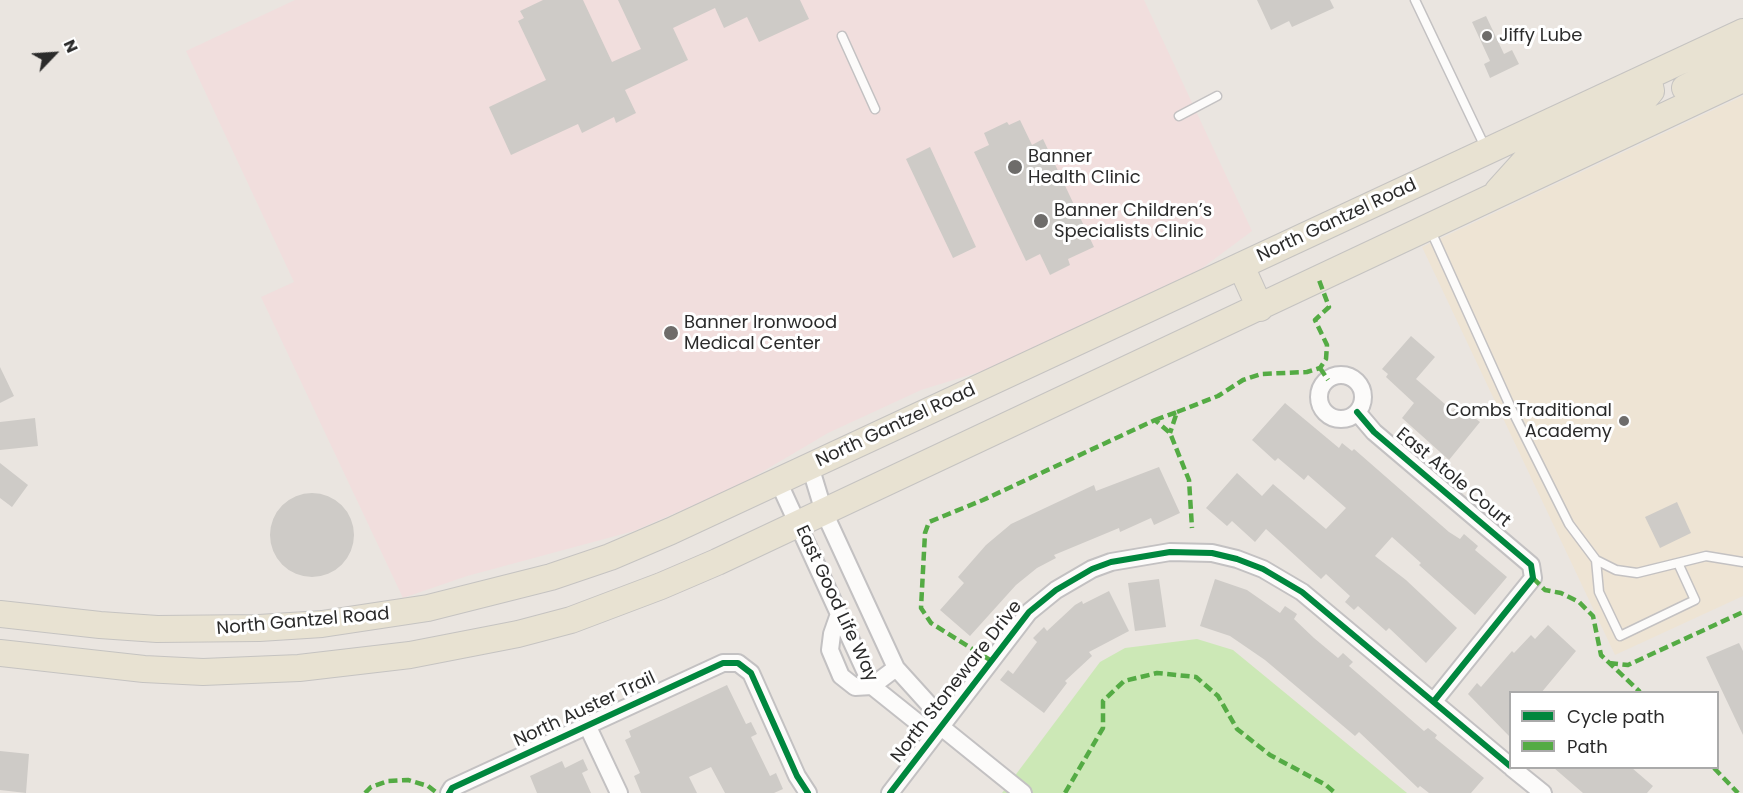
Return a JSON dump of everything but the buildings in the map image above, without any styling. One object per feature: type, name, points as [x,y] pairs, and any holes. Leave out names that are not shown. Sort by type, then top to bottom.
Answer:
[{"type":"main road","name":"North Gantzel Road","points":[[0,614],[100,626],[204,630],[322,624],[416,610],[520,586],[610,557],[1743,32]]},
{"type":"main road","points":[[1666,115],[1668,101],[1677,94],[1743,58]]},
{"type":"main road","points":[[1490,200],[1526,160],[1645,98],[1652,87],[1648,77]]},
{"type":"main road","points":[[0,653],[144,669],[203,672],[299,668],[410,655],[519,634],[571,620],[662,586],[824,512],[1743,79]]},
{"type":"main road","points":[[1241,266],[1260,308]]},
{"type":"street","name":"East Atole Court","points":[[1357,412],[1374,432],[1532,565],[1533,578],[1434,701]]},
{"type":"street","name":"East Good Life Way","points":[[810,466],[824,512],[896,668],[934,710],[940,726],[1023,793]]},
{"type":"street","name":"East Good Life Way","points":[[778,481],[872,686],[922,726],[940,726]]},
{"type":"street","name":"North Stoneware Drive","points":[[890,793],[1029,612],[1074,579],[1111,562],[1170,552],[1212,553],[1238,559],[1302,592],[1509,765]]},
{"type":"street","points":[[839,614],[832,634],[830,650],[832,660],[841,676],[855,687],[872,686],[896,668]]},
{"type":"street","name":"North Auster Trail","points":[[449,793],[452,788],[723,663],[738,663],[751,673],[797,776],[808,793]]},
{"type":"street","points":[[587,725],[619,793]]},
{"type":"street","name":"North Stoneware Drive","points":[[1513,769],[1543,793]]},
{"type":"lane","points":[[1415,0],[1487,151]]},
{"type":"lane","points":[[842,36],[875,109]]},
{"type":"lane","points":[[1179,116],[1217,96]]},
{"type":"lane","points":[[1430,228],[1515,417],[1569,524],[1596,560],[1616,570],[1636,573],[1706,556],[1743,562]]},
{"type":"lane","points":[[1596,560],[1599,592],[1620,636],[1695,600],[1678,563]]},
{"type":"shaded area","name":"Banner Ironwood Medical Center","points":[[295,0],[1144,0],[1252,231],[1201,269],[986,370],[921,390],[828,433],[740,485],[634,531],[467,576],[403,598],[261,297],[294,282],[186,51]]},
{"type":"shaded area","name":"Combs Traditional Academy","points":[[1743,96],[1743,596],[1615,655],[1422,247]]},
{"type":"green space","points":[[1197,639],[1233,650],[1407,793],[1002,793],[1100,662],[1125,648]]},
{"type":"marked path","points":[[1177,412],[1218,396],[1243,380],[1261,374],[1307,372],[1320,368],[1326,359],[1327,345],[1315,320],[1329,307],[1319,280]]},
{"type":"marked path","points":[[1320,368],[1328,380]]},
{"type":"marked path","points":[[1155,420],[1177,412],[1170,433]]},
{"type":"marked path","points":[[990,660],[931,623],[921,608],[925,533],[929,522],[983,500],[1155,420],[1170,433],[1189,480],[1192,528]]},
{"type":"marked path","points":[[1533,578],[1545,590],[1561,593],[1579,602],[1593,616],[1601,655],[1639,691]]},
{"type":"marked path","points":[[1609,663],[1628,665],[1743,612]]},
{"type":"marked path","points":[[1065,793],[1103,728],[1103,701],[1124,681],[1157,673],[1196,677],[1218,696],[1237,729],[1270,755],[1326,785],[1335,793]]},
{"type":"marked path","points":[[1715,769],[1738,793]]},
{"type":"marked path","points":[[365,793],[371,787],[388,781],[408,780],[428,786],[437,793]]},
{"type":"cycle path","points":[[1357,412],[1374,432],[1531,565],[1533,578],[1434,701]]},
{"type":"cycle path","points":[[890,793],[1029,612],[1056,590],[1092,569],[1111,562],[1170,552],[1212,553],[1237,559],[1263,569],[1302,592],[1509,765]]},
{"type":"cycle path","points":[[449,793],[452,788],[723,663],[738,663],[751,673],[797,776],[808,793]]},
{"type":"place","name":"Jiffy Lube","points":[[1487,36]]},
{"type":"place","name":"Banner Health Clinic","points":[[1015,167]]},
{"type":"place","name":"Banner Children’s Specialists Clinic","points":[[1041,221]]},
{"type":"place","name":"Banner Ironwood Medical Center","points":[[671,333]]},
{"type":"place","name":"Combs Traditional Academy","points":[[1624,421]]}]
